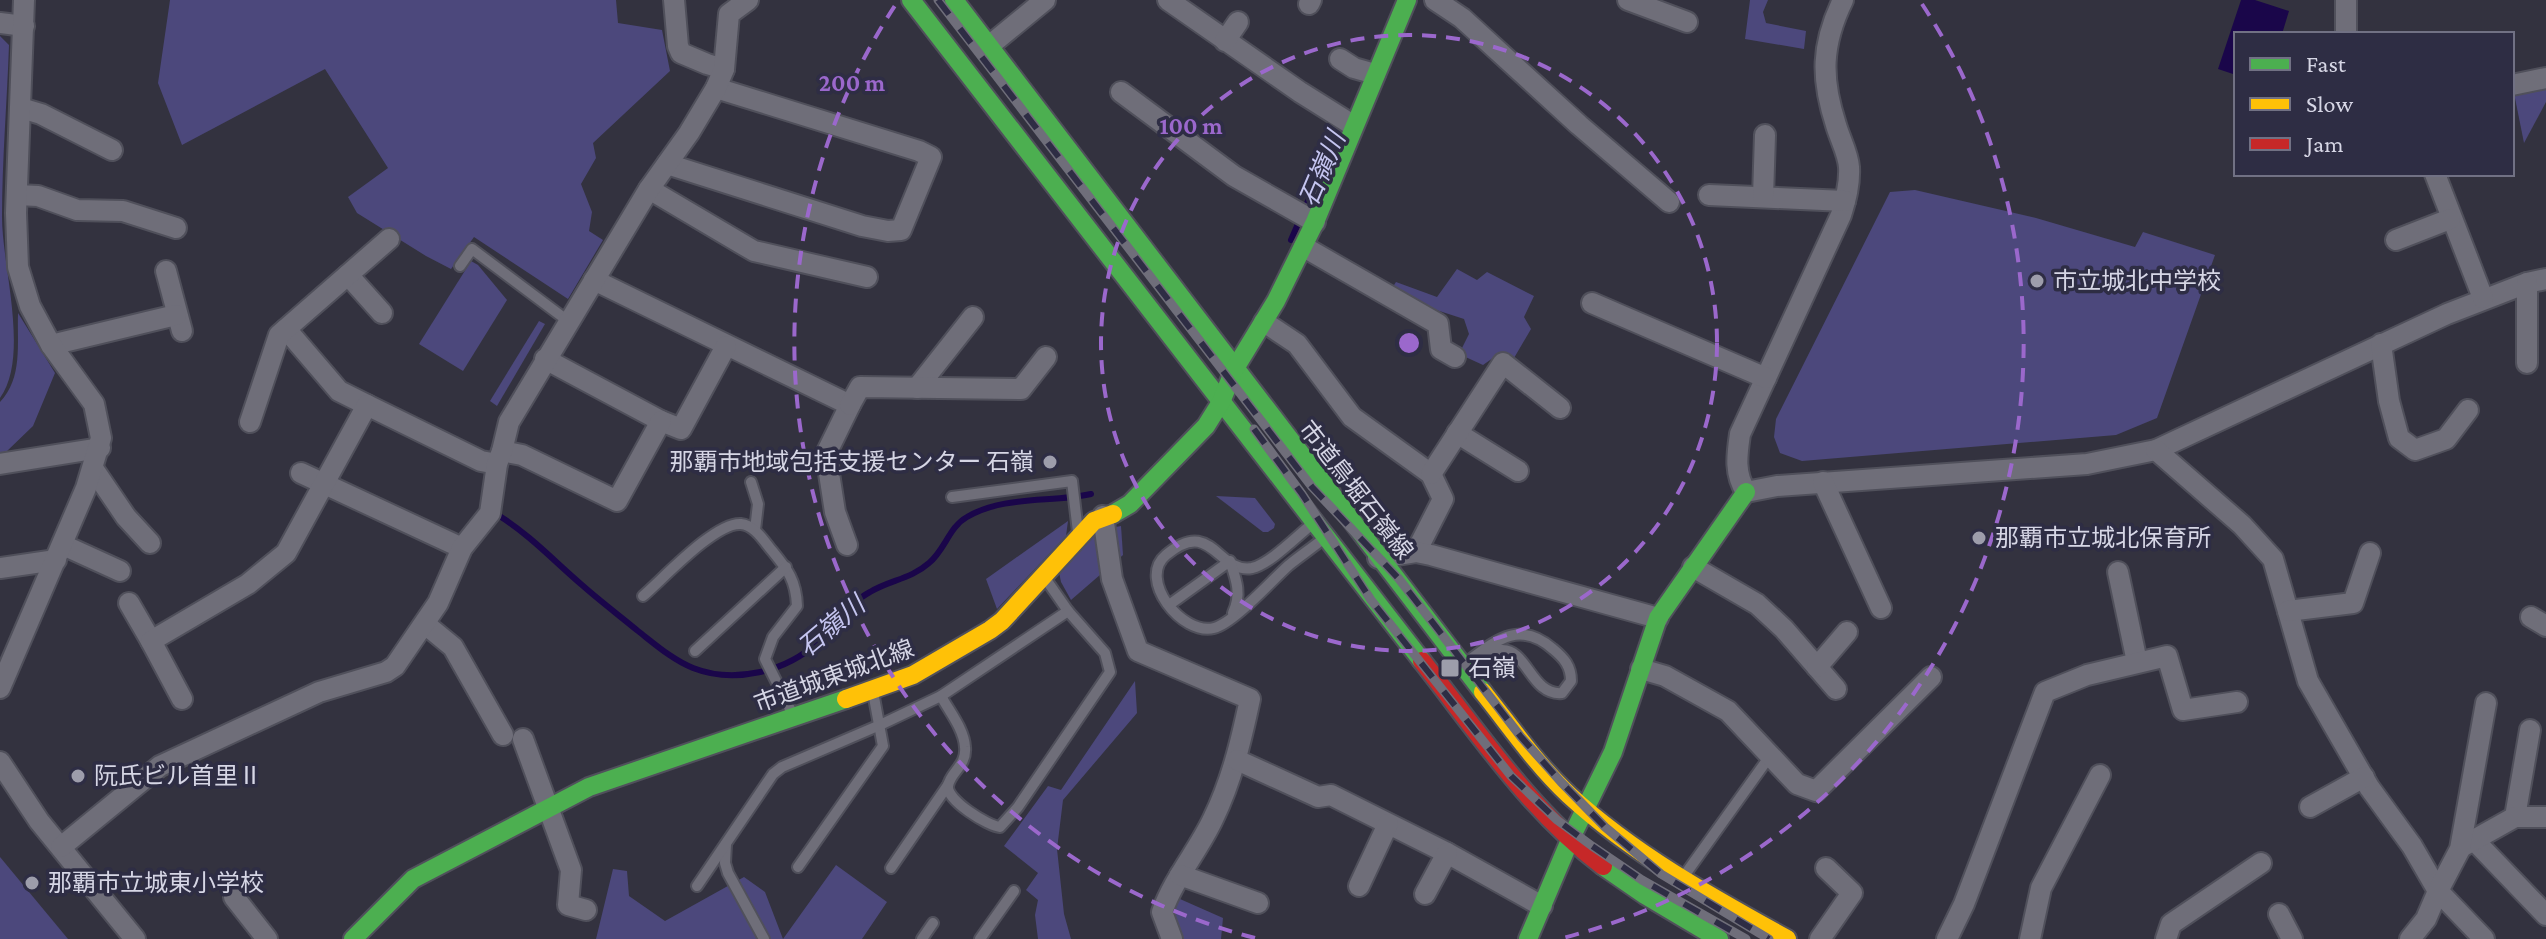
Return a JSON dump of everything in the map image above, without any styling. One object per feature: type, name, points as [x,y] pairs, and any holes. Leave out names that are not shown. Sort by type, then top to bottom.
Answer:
[{"type":"street","points":[[0,688],[94,470],[100,448],[101,426],[94,404],[51,345],[30,306],[18,267],[17,195],[24,0]]},
{"type":"street","points":[[667,164],[862,226],[888,231],[901,230],[931,157],[720,78],[707,64],[681,53],[674,0]]},
{"type":"street","points":[[61,847],[160,766],[319,692],[386,672],[403,657],[438,603],[462,548],[490,513],[509,422],[568,321],[720,78],[728,7],[748,0]]},
{"type":"street","points":[[911,0],[1319,530],[1536,805],[1604,869],[1719,939]]},
{"type":"street","name":"市道鳥堀石嶺線","points":[[954,0],[1534,759],[1584,811],[1683,878],[1787,939]]},
{"type":"street","points":[[989,46],[1045,0]]},
{"type":"street","points":[[1435,0],[1462,18],[1669,202]]},
{"type":"street","points":[[1628,0],[1687,22]]},
{"type":"street","points":[[1746,492],[1738,479],[1740,434],[1841,215],[1849,188],[1849,164],[1826,92],[1824,64],[1829,35],[1843,0]]},
{"type":"street","points":[[2346,0],[2346,32]]},
{"type":"street","name":"市道城東城北線","points":[[353,939],[413,879],[549,806],[589,787],[873,690],[930,667],[1002,621],[1094,521],[1130,504],[1206,426],[1304,247],[1307,217],[1353,125],[1361,68],[1402,1]]},
{"type":"street","points":[[1181,4],[1225,41],[1353,125]]},
{"type":"street","points":[[1225,41],[1238,22]]},
{"type":"street","points":[[0,23],[24,26]]},
{"type":"street","points":[[2514,85],[2546,78]]},
{"type":"street","points":[[1121,92],[1156,107],[1234,176],[1307,217]]},
{"type":"street","points":[[21,108],[41,114],[112,150]]},
{"type":"street","points":[[1763,197],[1765,135]]},
{"type":"street","points":[[2436,176],[2483,298]]},
{"type":"street","points":[[649,189],[754,251],[867,277]]},
{"type":"street","points":[[17,195],[38,196],[77,210],[123,211],[176,228]]},
{"type":"street","points":[[1709,195],[1845,201]]},
{"type":"street","points":[[2396,240],[2450,219]]},
{"type":"street","points":[[250,422],[279,335],[389,239]]},
{"type":"street","points":[[1304,247],[1438,324],[1441,349],[1455,357]]},
{"type":"street","points":[[51,345],[179,323],[166,271]]},
{"type":"street","points":[[348,275],[382,313]]},
{"type":"street","points":[[594,280],[850,405]]},
{"type":"street","points":[[1528,939],[1570,840],[1613,752],[1658,618],[1746,492],[1823,482],[2087,464],[2156,450],[2483,298],[2537,281],[2527,363]]},
{"type":"street","points":[[1592,303],[1766,378]]},
{"type":"street","points":[[917,388],[973,317]]},
{"type":"street","points":[[1264,322],[1297,344],[1352,417],[1431,474],[1443,499],[1416,552]]},
{"type":"street","points":[[286,329],[339,391],[481,461],[522,455],[617,501],[661,421]]},
{"type":"street","points":[[2381,344],[2389,401],[2399,438],[2409,457],[2446,439],[2468,410]]},
{"type":"street","points":[[545,359],[681,429],[726,346]]},
{"type":"street","points":[[847,545],[835,512],[826,454],[860,387],[1031,389],[1046,357]]},
{"type":"street","points":[[1431,474],[1503,363],[1560,408]]},
{"type":"street","points":[[151,641],[248,584],[286,553],[367,405]]},
{"type":"street","points":[[1457,433],[1518,471]]},
{"type":"street","points":[[0,464],[100,448]]},
{"type":"street","points":[[2156,450],[2242,525],[2273,559],[2308,681],[2364,777],[2412,846],[2438,891],[2484,939]]},
{"type":"street","points":[[94,470],[126,517],[150,543]]},
{"type":"street","points":[[301,473],[462,548]]},
{"type":"street","points":[[1823,482],[1881,608]]},
{"type":"street","points":[[1103,516],[1112,579],[1138,651],[1250,699],[1237,760],[1213,820],[1162,912],[1172,939]]},
{"type":"street","points":[[0,568],[60,552],[120,571]]},
{"type":"street","points":[[1378,558],[1416,552],[1658,618]]},
{"type":"street","points":[[2288,611],[2353,603],[2370,553]]},
{"type":"street","points":[[1693,567],[1757,604],[1784,629],[1836,689]]},
{"type":"street","points":[[2118,572],[2137,662]]},
{"type":"street","points":[[129,603],[182,699]]},
{"type":"street","points":[[425,624],[453,647],[513,737],[549,806],[571,870],[568,905],[586,910]]},
{"type":"street","points":[[1817,667],[1847,632]]},
{"type":"street","points":[[1947,939],[1964,904],[2045,692],[2087,675],[2167,656],[2183,710],[2237,702]]},
{"type":"street","points":[[1641,669],[1665,676],[1728,711],[1797,784],[1816,791],[1892,702],[1931,677]]},
{"type":"street","points":[[2410,939],[2426,919],[2438,891],[2467,844],[2486,703]]},
{"type":"street","points":[[2515,817],[2530,730]]},
{"type":"street","points":[[1237,760],[1318,797],[1331,795],[1447,853],[1542,906]]},
{"type":"street","points":[[0,762],[22,798],[135,939]]},
{"type":"street","points":[[2030,939],[2041,888],[2100,775]]},
{"type":"street","points":[[2310,807],[2364,777]]},
{"type":"street","points":[[2467,844],[2515,817],[2546,817]]},
{"type":"street","points":[[1359,886],[1388,824]]},
{"type":"street","points":[[2467,844],[2546,915]]},
{"type":"street","points":[[1425,894],[1447,853]]},
{"type":"street","points":[[2166,939],[2171,924],[2249,863]]},
{"type":"street","points":[[1820,939],[1852,893],[1826,868]]},
{"type":"street","points":[[1180,875],[1258,903]]},
{"type":"street","points":[[234,897],[267,939]]},
{"type":"street","points":[[2279,914],[2292,939]]},
{"type":"lane","points":[[460,266],[472,249],[568,321]]},
{"type":"lane","points":[[952,497],[1072,481],[1079,537]]},
{"type":"lane","points":[[751,482],[758,504],[755,530]]},
{"type":"lane","points":[[643,596],[720,529],[742,523],[755,530],[786,567],[796,586],[797,606],[773,637],[765,659],[794,717]]},
{"type":"lane","points":[[1319,530],[1290,565],[1231,618],[1214,628],[1206,629],[1185,621],[1169,605],[1155,579],[1156,567],[1162,558],[1181,543],[1191,540],[1202,542],[1230,561],[1249,569],[1262,565],[1319,530]]},
{"type":"lane","points":[[1169,605],[1230,561]]},
{"type":"lane","points":[[1230,561],[1238,584],[1238,603],[1231,618]]},
{"type":"lane","points":[[695,651],[786,567]]},
{"type":"lane","points":[[948,785],[956,801],[992,826],[1000,827],[1018,807],[1110,672],[1105,653],[1068,611],[1044,576]]},
{"type":"lane","points":[[697,886],[773,774],[782,767],[941,696],[1068,611]]},
{"type":"lane","points":[[1518,633],[1548,644],[1563,658],[1571,671],[1571,681],[1562,693],[1545,690],[1519,658],[1505,650],[1498,650],[1464,670],[1498,639],[1518,633]]},
{"type":"lane","points":[[798,867],[883,746],[873,690]]},
{"type":"lane","points":[[891,868],[960,767],[966,750],[941,696]]},
{"type":"lane","points":[[1683,878],[1770,756]]},
{"type":"lane","points":[[727,842],[724,853],[728,873],[764,939]]},
{"type":"lane","points":[[980,939],[1014,891]]},
{"type":"lane","points":[[922,939],[933,923]]},
{"type":"shaded area","points":[[170,0],[616,0],[618,23],[662,30],[670,71],[593,143],[596,158],[581,184],[592,212],[589,231],[603,240],[568,299],[474,237],[451,269],[357,213],[348,197],[388,168],[325,69],[182,145],[158,83]]},
{"type":"shaded area","points":[[1750,0],[1768,0],[1763,12],[1766,23],[1806,31],[1804,49],[1745,39]]},
{"type":"shaded area","points":[[2241,0],[2255,0],[2289,11],[2283,32],[2234,32],[2234,74],[2218,69]]},
{"type":"shaded area","points":[[0,36],[9,45],[2,217],[14,335],[9,380],[0,398]]},
{"type":"shaded area","points":[[2546,86],[2546,102],[2524,143],[2514,93]]},
{"type":"shaded area","points":[[1915,190],[2036,218],[2135,247],[2143,232],[2215,255],[2157,418],[2116,435],[1802,461],[1780,453],[1774,437],[1776,419],[1890,192]]},
{"type":"shaded area","points":[[471,261],[478,265],[507,300],[463,371],[419,344]]},
{"type":"shaded area","points":[[1457,269],[1477,280],[1487,272],[1534,296],[1524,317],[1531,329],[1514,358],[1500,353],[1483,365],[1459,354],[1469,334],[1464,319],[1424,306],[1392,288],[1396,282],[1437,297]]},
{"type":"shaded area","points":[[18,313],[55,373],[33,426],[6,452],[0,453],[0,402],[16,371]]},
{"type":"shaded area","points":[[539,321],[545,324],[497,406],[490,401]]},
{"type":"shaded area","points":[[1216,496],[1255,498],[1275,524],[1274,528],[1263,532]]},
{"type":"shaded area","points":[[1068,521],[1066,536],[997,609],[986,579]]},
{"type":"shaded area","points":[[1121,526],[1123,555],[1071,600],[1059,572],[1094,531]]},
{"type":"shaded area","points":[[1135,681],[1137,713],[1063,800],[1057,849],[1064,914],[1071,939],[1038,939],[1035,915],[1038,900],[1026,890],[1038,873],[1004,846],[1048,786],[1061,790]]},
{"type":"shaded area","points":[[0,857],[68,939],[0,939]]},
{"type":"shaded area","points":[[836,865],[887,902],[862,939],[783,939]]},
{"type":"shaded area","points":[[613,869],[627,871],[629,896],[665,921],[744,877],[765,892],[783,939],[596,939]]},
{"type":"shaded area","points":[[1180,899],[1223,918],[1221,939],[1181,939],[1170,912]]},
{"type":"waterway","name":"石嶺川","points":[[1291,240],[1328,155]]},
{"type":"waterway","name":"石嶺川","points":[[498,515],[672,656],[709,673],[742,675],[775,668],[805,652],[862,597],[915,573],[929,563],[967,517],[1012,502],[1091,494]]},
{"type":"railway","points":[[938,0],[1312,487],[1399,579],[1521,737],[1605,827],[1661,874],[1769,939]]},
{"type":"railway","points":[[1254,429],[1302,494],[1371,600],[1511,776],[1557,820],[1592,846],[1642,880],[1746,939]]},
{"type":"traffic: fast","points":[[911,0],[1422,661]]},
{"type":"traffic: fast","points":[[954,0],[1483,692]]},
{"type":"traffic: fast","points":[[1113,514],[1130,504],[1206,426],[1221,402],[1234,370],[1276,301],[1315,222],[1407,0]]},
{"type":"traffic: fast","points":[[1528,939],[1570,840],[1613,752],[1658,618],[1746,492]]},
{"type":"traffic: fast","points":[[353,939],[413,879],[589,787],[846,699]]},
{"type":"traffic: fast","points":[[1603,866],[1719,939]]},
{"type":"traffic: slow","points":[[846,699],[913,675],[990,630],[1002,621],[1094,521],[1113,514]]},
{"type":"traffic: slow","points":[[1483,692],[1546,771],[1594,816],[1674,873],[1787,939]]},
{"type":"traffic: jam","points":[[1422,661],[1528,796],[1603,866]]},
{"type":"place","name":"市立城北中学校","points":[[2037,281]]},
{"type":"place","name":"那覇市地域包括支援センター 石嶺","points":[[1050,462]]},
{"type":"place","name":"那覇市立城北保育所","points":[[1979,538]]},
{"type":"place","name":"石嶺","points":[[1450,668]]},
{"type":"place","name":"阮氏ビル首里Ⅱ","points":[[78,776]]},
{"type":"place","name":"那覇市立城東小学校","points":[[32,883]]}]
